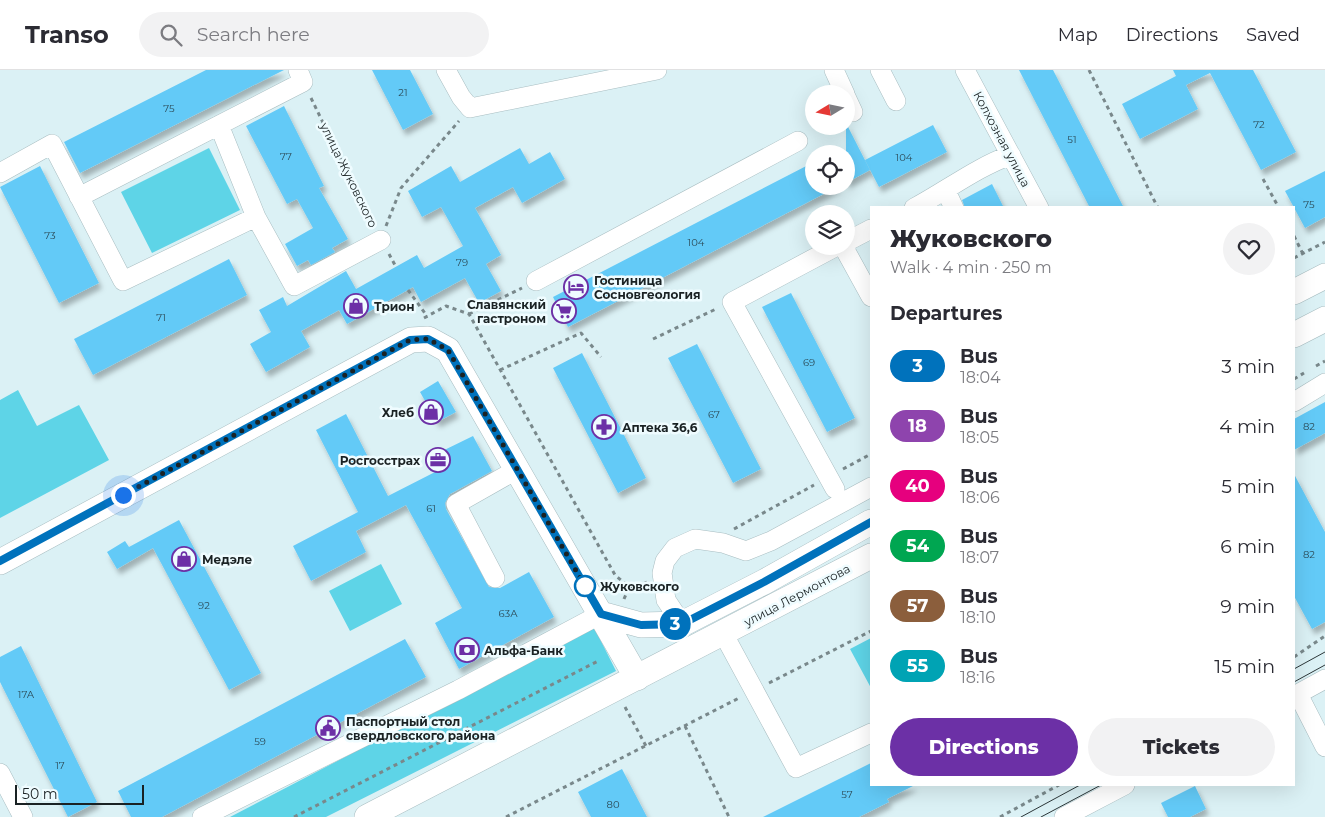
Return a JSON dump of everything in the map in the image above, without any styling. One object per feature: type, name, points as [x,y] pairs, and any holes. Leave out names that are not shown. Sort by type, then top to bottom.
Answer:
[{"type":"main road","points":[[1295,291],[1325,276]]},
{"type":"main road","points":[[1295,334],[1325,319]]},
{"type":"main road","points":[[0,562],[410,340],[424,325],[448,350],[637,678]]},
{"type":"main road","points":[[601,614],[641,625],[682,624],[764,582],[870,523]]},
{"type":"main road","name":"улица Лермонтова","points":[[368,817],[870,557]]},
{"type":"main road","points":[[682,624],[697,647]]},
{"type":"street","points":[[446,70],[461,97],[470,108],[657,70]]},
{"type":"street","points":[[834,70],[841,85]]},
{"type":"street","points":[[880,70],[896,101]]},
{"type":"street","name":"Колхозная улица","points":[[965,70],[1038,206]]},
{"type":"street","points":[[80,198],[219,125],[300,76]]},
{"type":"street","points":[[219,125],[256,217],[294,286],[381,240]]},
{"type":"street","points":[[536,281],[798,141]]},
{"type":"street","points":[[0,174],[52,144],[123,281],[256,217]]},
{"type":"street","points":[[922,206],[950,199],[995,161],[1011,155]]},
{"type":"street","points":[[855,237],[870,230]]},
{"type":"street","points":[[820,255],[732,302],[832,483]]},
{"type":"street","points":[[848,255],[870,295]]},
{"type":"street","points":[[1295,401],[1325,383]]},
{"type":"street","points":[[495,578],[456,504],[516,470]]},
{"type":"street","points":[[682,624],[666,600],[662,573],[665,561],[675,548],[695,539],[712,541],[746,551],[771,541],[870,488]]},
{"type":"street","points":[[764,582],[759,590],[760,599],[765,606],[775,606]]},
{"type":"street","points":[[202,817],[458,690],[601,614]]},
{"type":"street","points":[[723,633],[796,768],[870,733]]},
{"type":"street","points":[[1325,679],[1296,695],[1325,747]]},
{"type":"street","points":[[0,773],[23,817]]},
{"type":"street","points":[[1064,817],[1123,786]]},
{"type":"path","points":[[1089,70],[1157,206]]},
{"type":"path","name":"улица Жуковского","points":[[300,76],[396,267]]},
{"type":"path","points":[[381,240],[401,188],[470,108]]},
{"type":"path","points":[[1263,179],[1277,206]]},
{"type":"path","points":[[1295,238],[1303,254]]},
{"type":"path","points":[[1295,258],[1325,242]]},
{"type":"path","points":[[469,314],[536,281]]},
{"type":"path","points":[[408,290],[424,325],[446,306],[469,314],[615,575],[629,587],[638,587],[662,573]]},
{"type":"path","points":[[653,339],[732,302]]},
{"type":"path","points":[[500,370],[581,333],[601,357]]},
{"type":"path","points":[[712,541],[832,483],[870,455]]},
{"type":"path","points":[[624,599],[629,587]]},
{"type":"path","points":[[506,817],[870,632]]},
{"type":"path","points":[[1295,656],[1325,636]]},
{"type":"path","points":[[294,817],[600,660]]},
{"type":"path","points":[[622,701],[646,746]]},
{"type":"path","points":[[685,726],[729,817]]},
{"type":"path","points":[[1000,817],[1058,786]]},
{"type":"shaded area","points":[[209,148],[240,210],[152,253],[121,192]]},
{"type":"shaded area","points":[[18,390],[37,426],[79,405],[109,460],[0,518],[0,400]]},
{"type":"shaded area","points":[[381,564],[402,604],[350,631],[329,591]]},
{"type":"shaded area","points":[[594,627],[616,671],[326,817],[230,817]]},
{"type":"shaded area","points":[[870,639],[870,686],[850,649]]},
{"type":"building","points":[[206,70],[284,70],[80,173],[64,142]]},
{"type":"building","points":[[372,70],[410,70],[433,114],[403,130]]},
{"type":"building","points":[[1019,70],[1053,70],[1123,206],[1089,206]]},
{"type":"building","points":[[1173,70],[1253,70],[1296,152],[1261,170],[1210,73],[1186,85],[1198,109],[1140,139],[1122,104],[1176,76]]},
{"type":"building","points":[[284,106],[324,186],[319,188],[348,239],[332,248],[335,252],[311,265],[308,260],[297,266],[285,244],[313,228],[297,199],[287,204],[246,126]]},
{"type":"building","points":[[933,125],[947,152],[879,187],[865,160]]},
{"type":"building","points":[[846,135],[852,135],[870,170],[855,178],[855,145],[846,145]]},
{"type":"building","points":[[520,148],[529,164],[550,152],[565,179],[522,203],[513,187],[475,208],[501,255],[486,264],[501,291],[479,303],[465,278],[421,302],[413,287],[347,324],[339,310],[301,331],[310,347],[266,372],[250,344],[271,332],[259,310],[283,297],[287,306],[346,271],[356,289],[417,255],[424,268],[463,246],[441,207],[422,217],[408,191],[451,166],[460,182]]},
{"type":"building","points":[[40,166],[99,283],[59,303],[0,187]]},
{"type":"building","points":[[805,167],[805,195],[822,195],[568,327],[553,297]]},
{"type":"building","points":[[1325,171],[1325,217],[1305,228],[1295,206],[1293,206],[1285,191]]},
{"type":"building","points":[[992,184],[1003,206],[964,206],[962,200]]},
{"type":"building","points":[[229,259],[247,295],[93,375],[74,339]]},
{"type":"building","points":[[791,293],[855,418],[827,432],[762,307]]},
{"type":"building","points":[[697,344],[761,469],[733,483],[668,358]]},
{"type":"building","points":[[582,353],[646,478],[618,493],[553,368]]},
{"type":"building","points":[[438,381],[456,412],[437,422],[420,392]]},
{"type":"building","points":[[1325,402],[1325,433],[1295,449],[1295,418]]},
{"type":"building","points":[[346,414],[388,496],[437,471],[430,457],[473,436],[492,471],[450,494],[445,503],[446,509],[489,587],[500,588],[529,572],[554,617],[459,669],[435,623],[462,608],[406,505],[356,531],[366,552],[311,581],[293,546],[358,512],[316,430]]},
{"type":"building","points":[[1295,476],[1325,532],[1325,622],[1312,629],[1295,598]]},
{"type":"building","points":[[179,520],[261,673],[229,690],[153,548],[117,569],[107,552],[125,541],[129,547]]},
{"type":"building","points":[[405,639],[426,677],[162,817],[131,817],[118,791]]},
{"type":"building","points":[[21,646],[97,802],[68,817],[0,682],[0,657]]},
{"type":"building","points":[[870,764],[870,786],[913,786],[887,799],[889,802],[859,817],[763,817]]},
{"type":"building","points":[[622,769],[647,817],[591,817],[578,792]]},
{"type":"building","points":[[1195,786],[1206,809],[1190,817],[1168,817],[1161,803]]},
{"type":"tram line","points":[[1295,668],[1325,652]]},
{"type":"tram line","points":[[1295,681],[1325,665]]},
{"type":"tram line","points":[[1021,817],[1078,786]]},
{"type":"tram line","points":[[1041,817],[1099,786]]},
{"type":"bus line","name":"3","points":[[0,561],[410,340],[428,339],[448,350],[601,614],[641,625],[682,624],[764,582],[870,523]]},
{"type":"place","name":"Гостиница Сосновгеология","points":[[576,287]]},
{"type":"place","name":"Трион","points":[[356,306]]},
{"type":"place","name":"Славянский гастроном","points":[[564,311]]},
{"type":"place","name":"Хлеб","points":[[431,412]]},
{"type":"place","name":"Аптека 36,6","points":[[604,427]]},
{"type":"place","name":"Росгосстрах","points":[[438,460]]},
{"type":"place","name":"Медэле","points":[[184,559]]},
{"type":"place","name":"Жуковского","points":[[585,586]]},
{"type":"place","name":"Альфа-Банк","points":[[467,650]]},
{"type":"place","name":"Паспортный стол свердловского района","points":[[328,728]]},
{"type":"route","points":[[123,495],[410,340],[428,339],[448,350],[585,586]]}]
